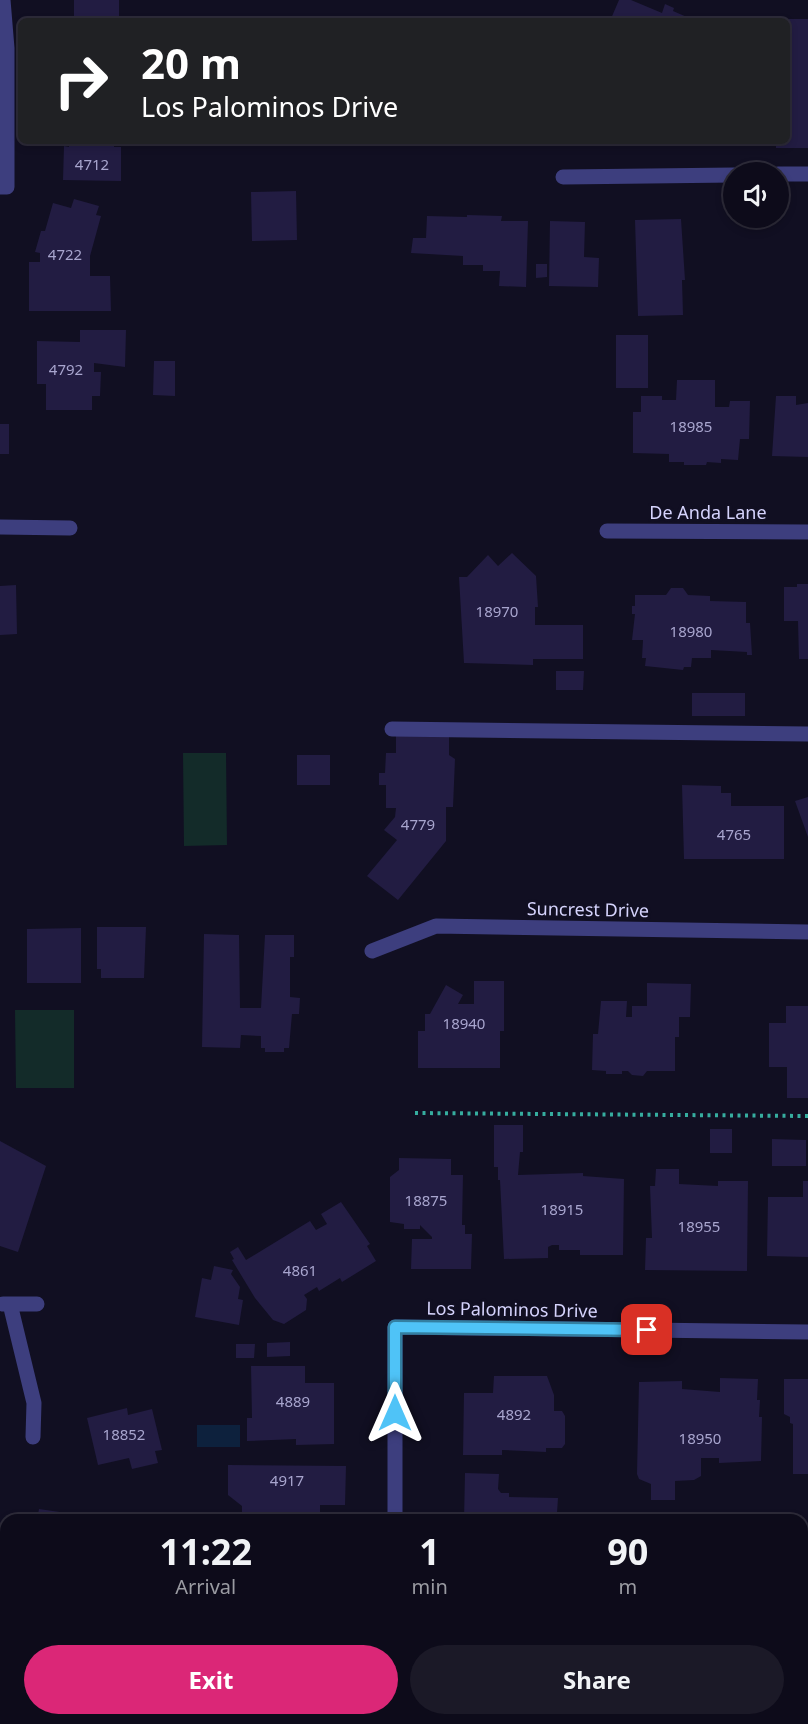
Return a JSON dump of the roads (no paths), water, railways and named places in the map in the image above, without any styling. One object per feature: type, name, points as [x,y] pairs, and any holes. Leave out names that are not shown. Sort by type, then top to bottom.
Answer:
[{"type":"street","points":[[3,0],[7,48],[3,187]]},
{"type":"street","points":[[789,174],[808,174]]},
{"type":"street","points":[[563,177],[723,175]]},
{"type":"street","points":[[0,527],[70,528]]},
{"type":"street","name":"De Anda Lane","points":[[607,531],[808,532]]},
{"type":"street","points":[[392,729],[808,734]]},
{"type":"street","name":"Suncrest Drive","points":[[372,951],[436,926],[808,932]]},
{"type":"street","points":[[33,1437],[34,1403],[5,1304],[37,1304]]},
{"type":"street","name":"Los Palominos Drive","points":[[395,1514],[395,1327],[808,1332]]},
{"type":"water","points":[[197,1425],[240,1425],[240,1447],[197,1447]]}]
